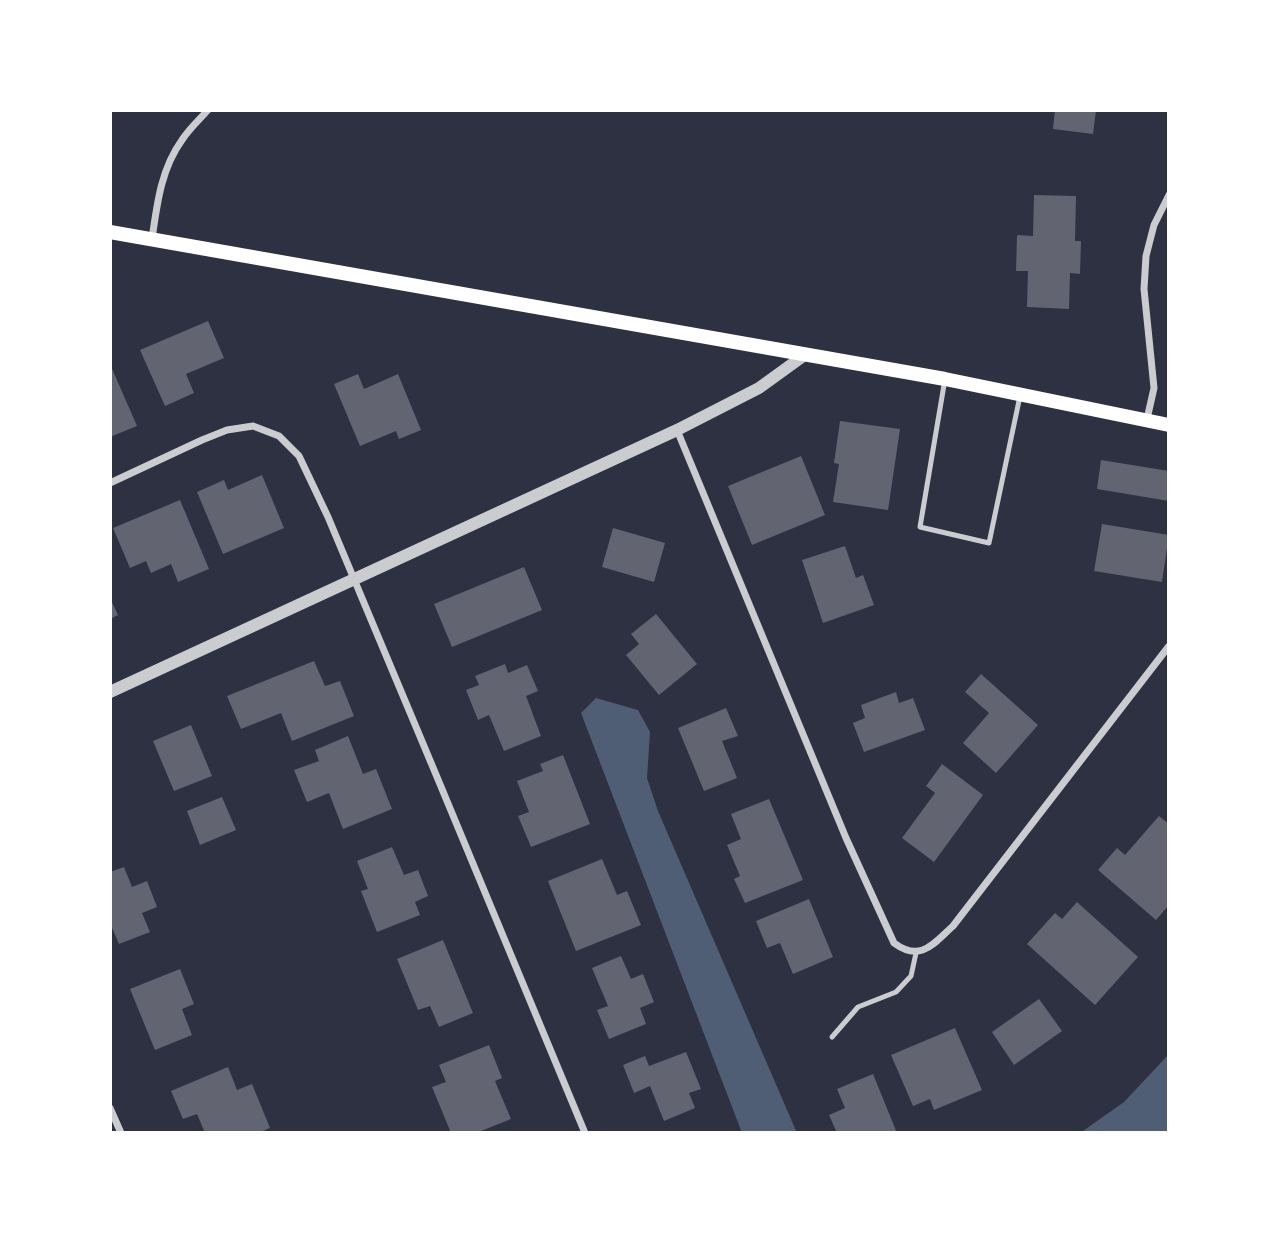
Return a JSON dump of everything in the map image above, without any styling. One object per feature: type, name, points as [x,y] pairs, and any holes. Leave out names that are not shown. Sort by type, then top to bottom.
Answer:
[{"type":"main road","points":[[110,232],[946,379],[1169,425]]},
{"type":"street","points":[[152,240],[157,200],[172,156],[183,138],[208,110]]},
{"type":"street","points":[[1147,419],[1154,388],[1144,289],[1146,256],[1154,225],[1169,195]]},
{"type":"street","points":[[110,692],[677,430],[759,388],[806,354]]},
{"type":"street","points":[[110,483],[227,430],[253,426],[279,436],[299,456],[354,580],[585,1133]]},
{"type":"street","points":[[677,430],[846,838],[894,943],[902,949],[916,953],[928,948],[953,926],[1169,646]]},
{"type":"street","points":[[110,1108],[121,1133]]},
{"type":"lane","points":[[946,379],[920,527],[989,544],[1021,393]]},
{"type":"lane","points":[[832,1037],[858,1007],[896,992],[911,976],[916,953]]},
{"type":"water","points":[[596,698],[638,710],[650,732],[647,778],[658,811],[797,1133],[742,1133],[581,713]]},
{"type":"water","points":[[1169,1054],[1169,1133],[1080,1133],[1124,1102]]},
{"type":"building","points":[[1055,110],[1096,110],[1093,134],[1053,129]]},
{"type":"building","points":[[1034,195],[1076,196],[1075,241],[1081,241],[1080,274],[1070,273],[1069,309],[1027,307],[1028,271],[1016,271],[1017,235],[1033,236]]},
{"type":"building","points":[[208,321],[224,358],[186,374],[194,393],[165,406],[140,350]]},
{"type":"building","points":[[110,364],[137,426],[110,437]]},
{"type":"building","points":[[358,374],[364,389],[398,374],[421,430],[399,439],[396,431],[360,446],[334,384]]},
{"type":"building","points":[[840,421],[900,429],[888,510],[833,502],[839,464],[834,463]]},
{"type":"building","points":[[801,456],[825,515],[752,545],[728,486]]},
{"type":"building","points":[[1101,460],[1169,471],[1169,501],[1097,489]]},
{"type":"building","points":[[262,475],[284,528],[223,554],[197,492],[224,480],[228,490]]},
{"type":"building","points":[[180,500],[209,569],[178,582],[171,564],[151,573],[146,561],[130,568],[113,528]]},
{"type":"building","points":[[1102,524],[1169,535],[1162,582],[1094,571]]},
{"type":"building","points":[[613,528],[665,543],[654,582],[602,567]]},
{"type":"building","points":[[845,546],[856,578],[863,575],[874,605],[823,623],[802,560]]},
{"type":"building","points":[[524,567],[542,610],[452,647],[434,604]]},
{"type":"building","points":[[110,598],[118,615],[110,619]]},
{"type":"building","points":[[656,614],[697,664],[659,695],[626,655],[639,644],[631,634]]},
{"type":"building","points":[[314,661],[325,686],[340,681],[354,716],[292,741],[281,713],[241,729],[227,696]]},
{"type":"building","points":[[505,664],[508,673],[527,665],[538,691],[526,696],[541,736],[504,751],[489,715],[478,720],[466,690],[479,685],[475,676]]},
{"type":"building","points":[[981,674],[1038,725],[996,773],[963,743],[989,713],[965,692]]},
{"type":"building","points":[[896,692],[899,703],[913,698],[925,730],[864,752],[853,723],[865,718],[861,705]]},
{"type":"building","points":[[726,708],[738,736],[722,741],[737,778],[704,791],[678,728]]},
{"type":"building","points":[[191,725],[212,776],[174,791],[153,741]]},
{"type":"building","points":[[348,736],[363,774],[376,769],[392,809],[343,829],[329,793],[307,802],[294,770],[319,761],[315,750]]},
{"type":"building","points":[[563,755],[590,824],[531,847],[518,816],[529,812],[517,781],[543,771],[540,764]]},
{"type":"building","points":[[942,764],[983,795],[934,862],[902,838],[935,793],[926,786]]},
{"type":"building","points":[[222,797],[236,830],[200,845],[187,811]]},
{"type":"building","points":[[769,799],[803,880],[745,903],[734,879],[740,876],[727,845],[741,839],[731,814]]},
{"type":"building","points":[[1159,816],[1169,824],[1169,905],[1156,920],[1098,870],[1117,848],[1125,855]]},
{"type":"building","points":[[392,847],[404,875],[418,870],[428,896],[415,902],[420,915],[377,932],[361,891],[368,889],[357,861]]},
{"type":"building","points":[[602,859],[617,895],[627,891],[641,925],[576,951],[548,881]]},
{"type":"building","points":[[124,867],[132,887],[147,881],[157,907],[142,913],[150,932],[119,944],[110,923],[110,872]]},
{"type":"building","points":[[809,899],[833,957],[793,974],[780,943],[767,948],[756,921]]},
{"type":"building","points":[[1077,902],[1138,957],[1095,1005],[1027,944],[1055,913],[1062,919]]},
{"type":"building","points":[[443,940],[473,1013],[439,1027],[430,1006],[418,1010],[397,959]]},
{"type":"building","points":[[621,956],[631,979],[643,974],[654,1002],[640,1008],[646,1024],[609,1039],[597,1010],[608,1006],[592,968]]},
{"type":"building","points":[[180,969],[194,1004],[182,1009],[192,1035],[155,1050],[130,989]]},
{"type":"building","points":[[1039,999],[1062,1031],[1014,1065],[992,1032]]},
{"type":"building","points":[[955,1028],[982,1090],[934,1110],[930,1099],[913,1106],[891,1055]]},
{"type":"building","points":[[489,1045],[502,1078],[495,1081],[511,1119],[476,1133],[451,1133],[432,1087],[446,1082],[439,1065]]},
{"type":"building","points":[[686,1052],[701,1089],[689,1093],[695,1108],[664,1121],[650,1086],[634,1093],[623,1065],[645,1056],[649,1066]]},
{"type":"building","points":[[228,1067],[237,1090],[252,1084],[270,1128],[258,1133],[205,1133],[197,1114],[183,1119],[171,1091]]},
{"type":"building","points":[[873,1074],[897,1133],[837,1133],[829,1115],[845,1108],[837,1089]]}]
